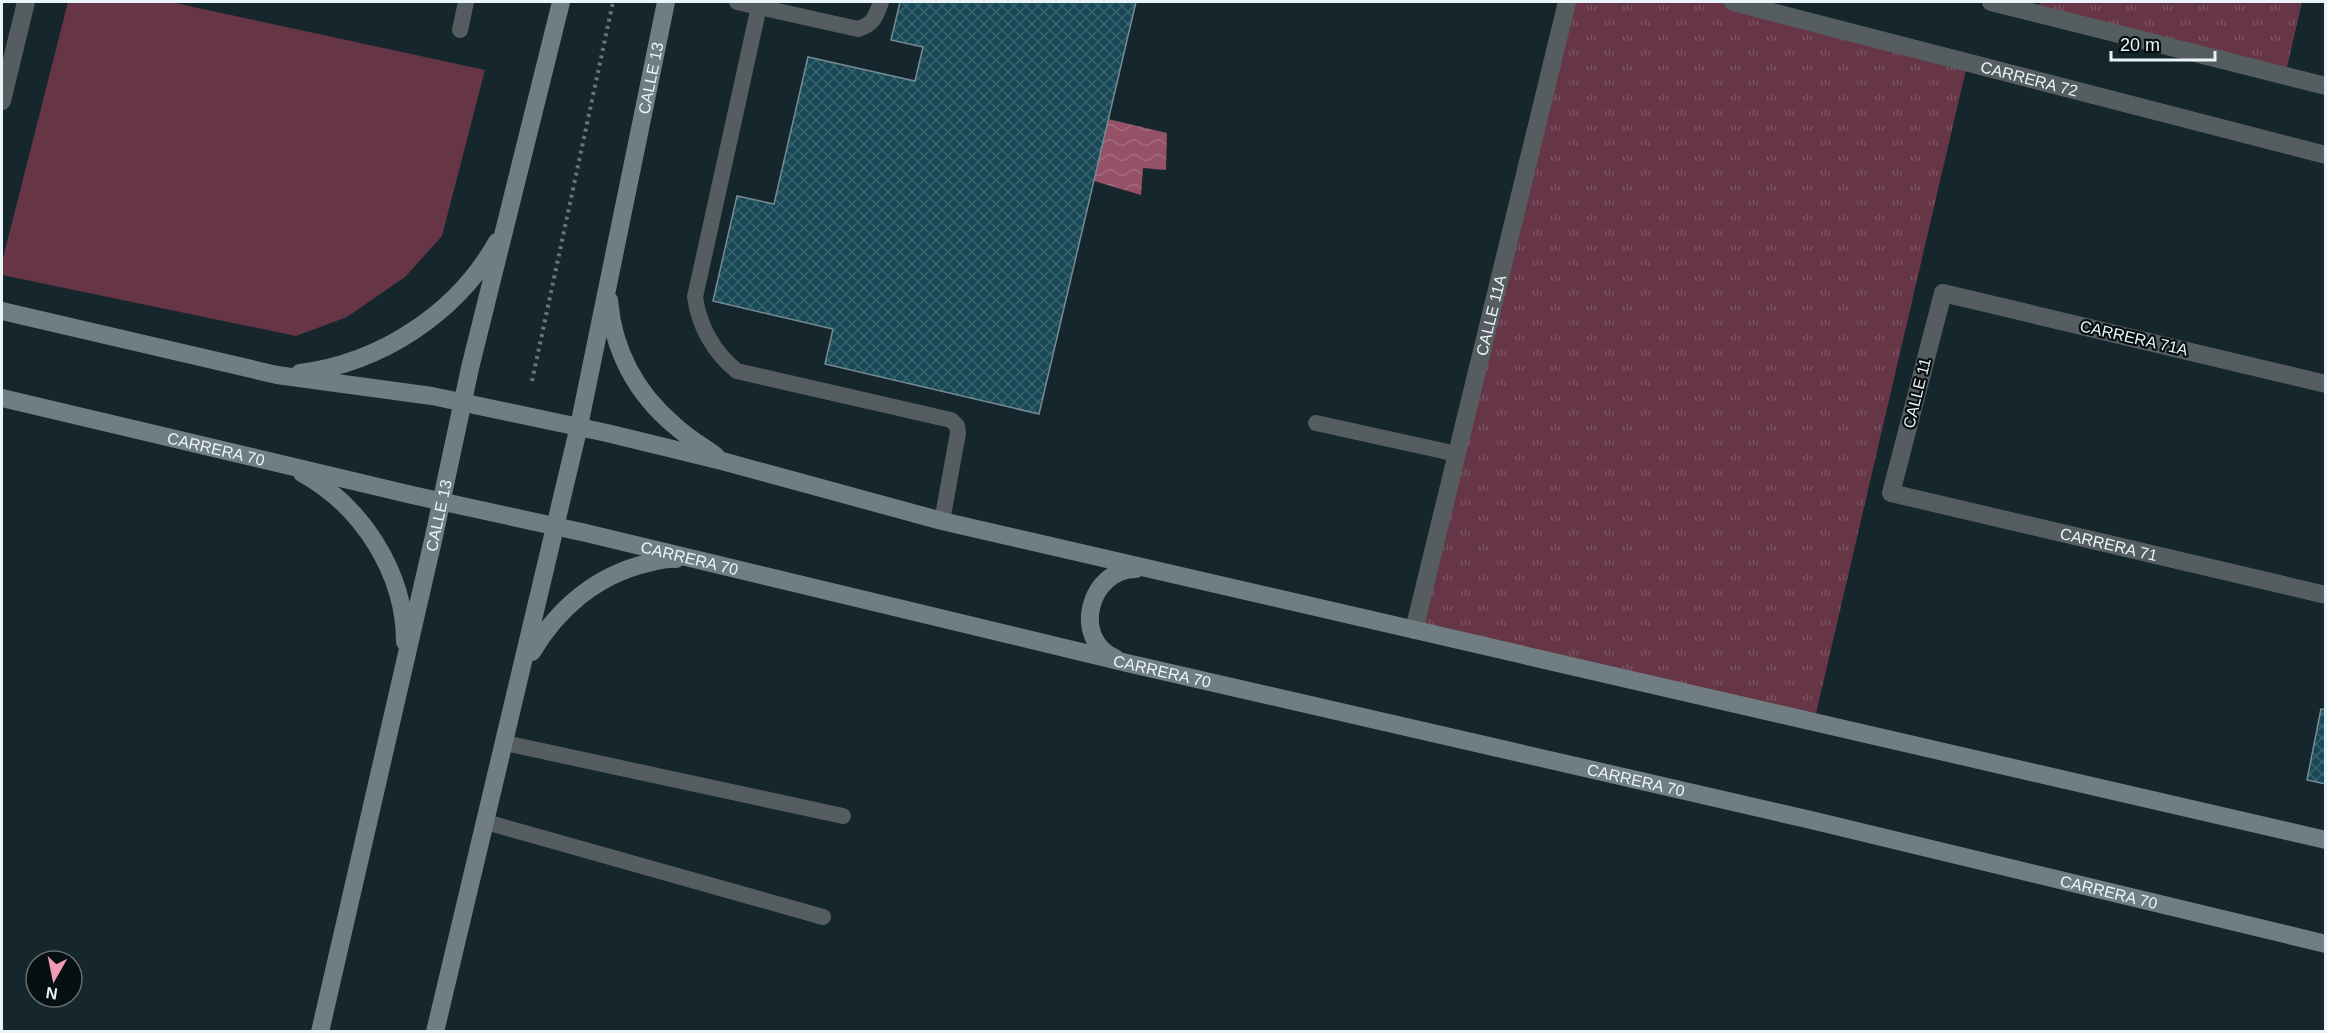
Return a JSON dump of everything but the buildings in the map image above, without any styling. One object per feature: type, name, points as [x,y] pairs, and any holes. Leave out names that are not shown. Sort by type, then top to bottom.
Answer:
[{"type":"street","points":[[2,101],[26,2]]},
{"type":"street","name":"CALLE 13","points":[[320,1032],[463,402],[561,2]]},
{"type":"street","name":"CALLE 13","points":[[435,1032],[579,426],[666,2]]},
{"type":"street","name":"CALLE 11A","points":[[1414,630],[1567,2]]},
{"type":"street","name":"CARRERA 72","points":[[1733,2],[2325,155]]},
{"type":"street","points":[[1991,2],[2325,87]]},
{"type":"street","points":[[277,375],[313,371],[348,362],[382,349],[414,331],[442,309],[467,284],[489,256],[507,225]]},
{"type":"street","points":[[608,286],[615,338],[624,362],[637,385],[675,426],[722,461]]},
{"type":"street","name":"CARRERA 71A","points":[[1942,293],[2325,384]]},
{"type":"street","name":"CALLE 11","points":[[1891,493],[1942,293]]},
{"type":"street","points":[[2,311],[277,375],[463,402],[579,426],[722,461],[942,521],[2325,840]]},
{"type":"street","name":"CARRERA 70","points":[[2,398],[707,562],[1127,663],[1811,819],[2325,944]]},
{"type":"street","points":[[288,465],[315,480],[339,499],[361,521],[378,546],[392,574],[400,603],[405,633],[405,664]]},
{"type":"street","name":"CARRERA 71","points":[[1891,493],[2325,596]]},
{"type":"street","points":[[517,693],[526,660],[544,630],[568,604],[594,584],[631,567],[669,558],[707,562]]},
{"type":"street","points":[[1127,663],[1110,656],[1097,642],[1090,625],[1090,606],[1098,590],[1111,576],[1128,569],[1147,569]]},
{"type":"lane","points":[[460,30],[466,2]]},
{"type":"lane","points":[[737,2],[760,4],[858,29],[875,20],[881,2]]},
{"type":"lane","points":[[760,4],[695,297],[697,311],[715,351],[737,371],[951,420],[957,426],[958,433],[942,521]]},
{"type":"lane","points":[[1316,423],[1457,454]]},
{"type":"lane","points":[[505,743],[843,816]]},
{"type":"lane","points":[[486,822],[823,917]]},
{"type":"path","points":[[532,381],[613,2]]},
{"type":"green space","points":[[68,2],[171,2],[485,70],[442,236],[405,277],[347,317],[296,336],[2,275],[2,262]]},
{"type":"green space","points":[[1567,2],[1733,2],[1968,61],[1814,722],[1414,630]]},
{"type":"green space","points":[[2040,2],[2302,2],[2285,76],[2037,13]]},
{"type":"water","points":[[1108,119],[1167,133],[1166,170],[1143,168],[1141,195],[1094,181]]}]
